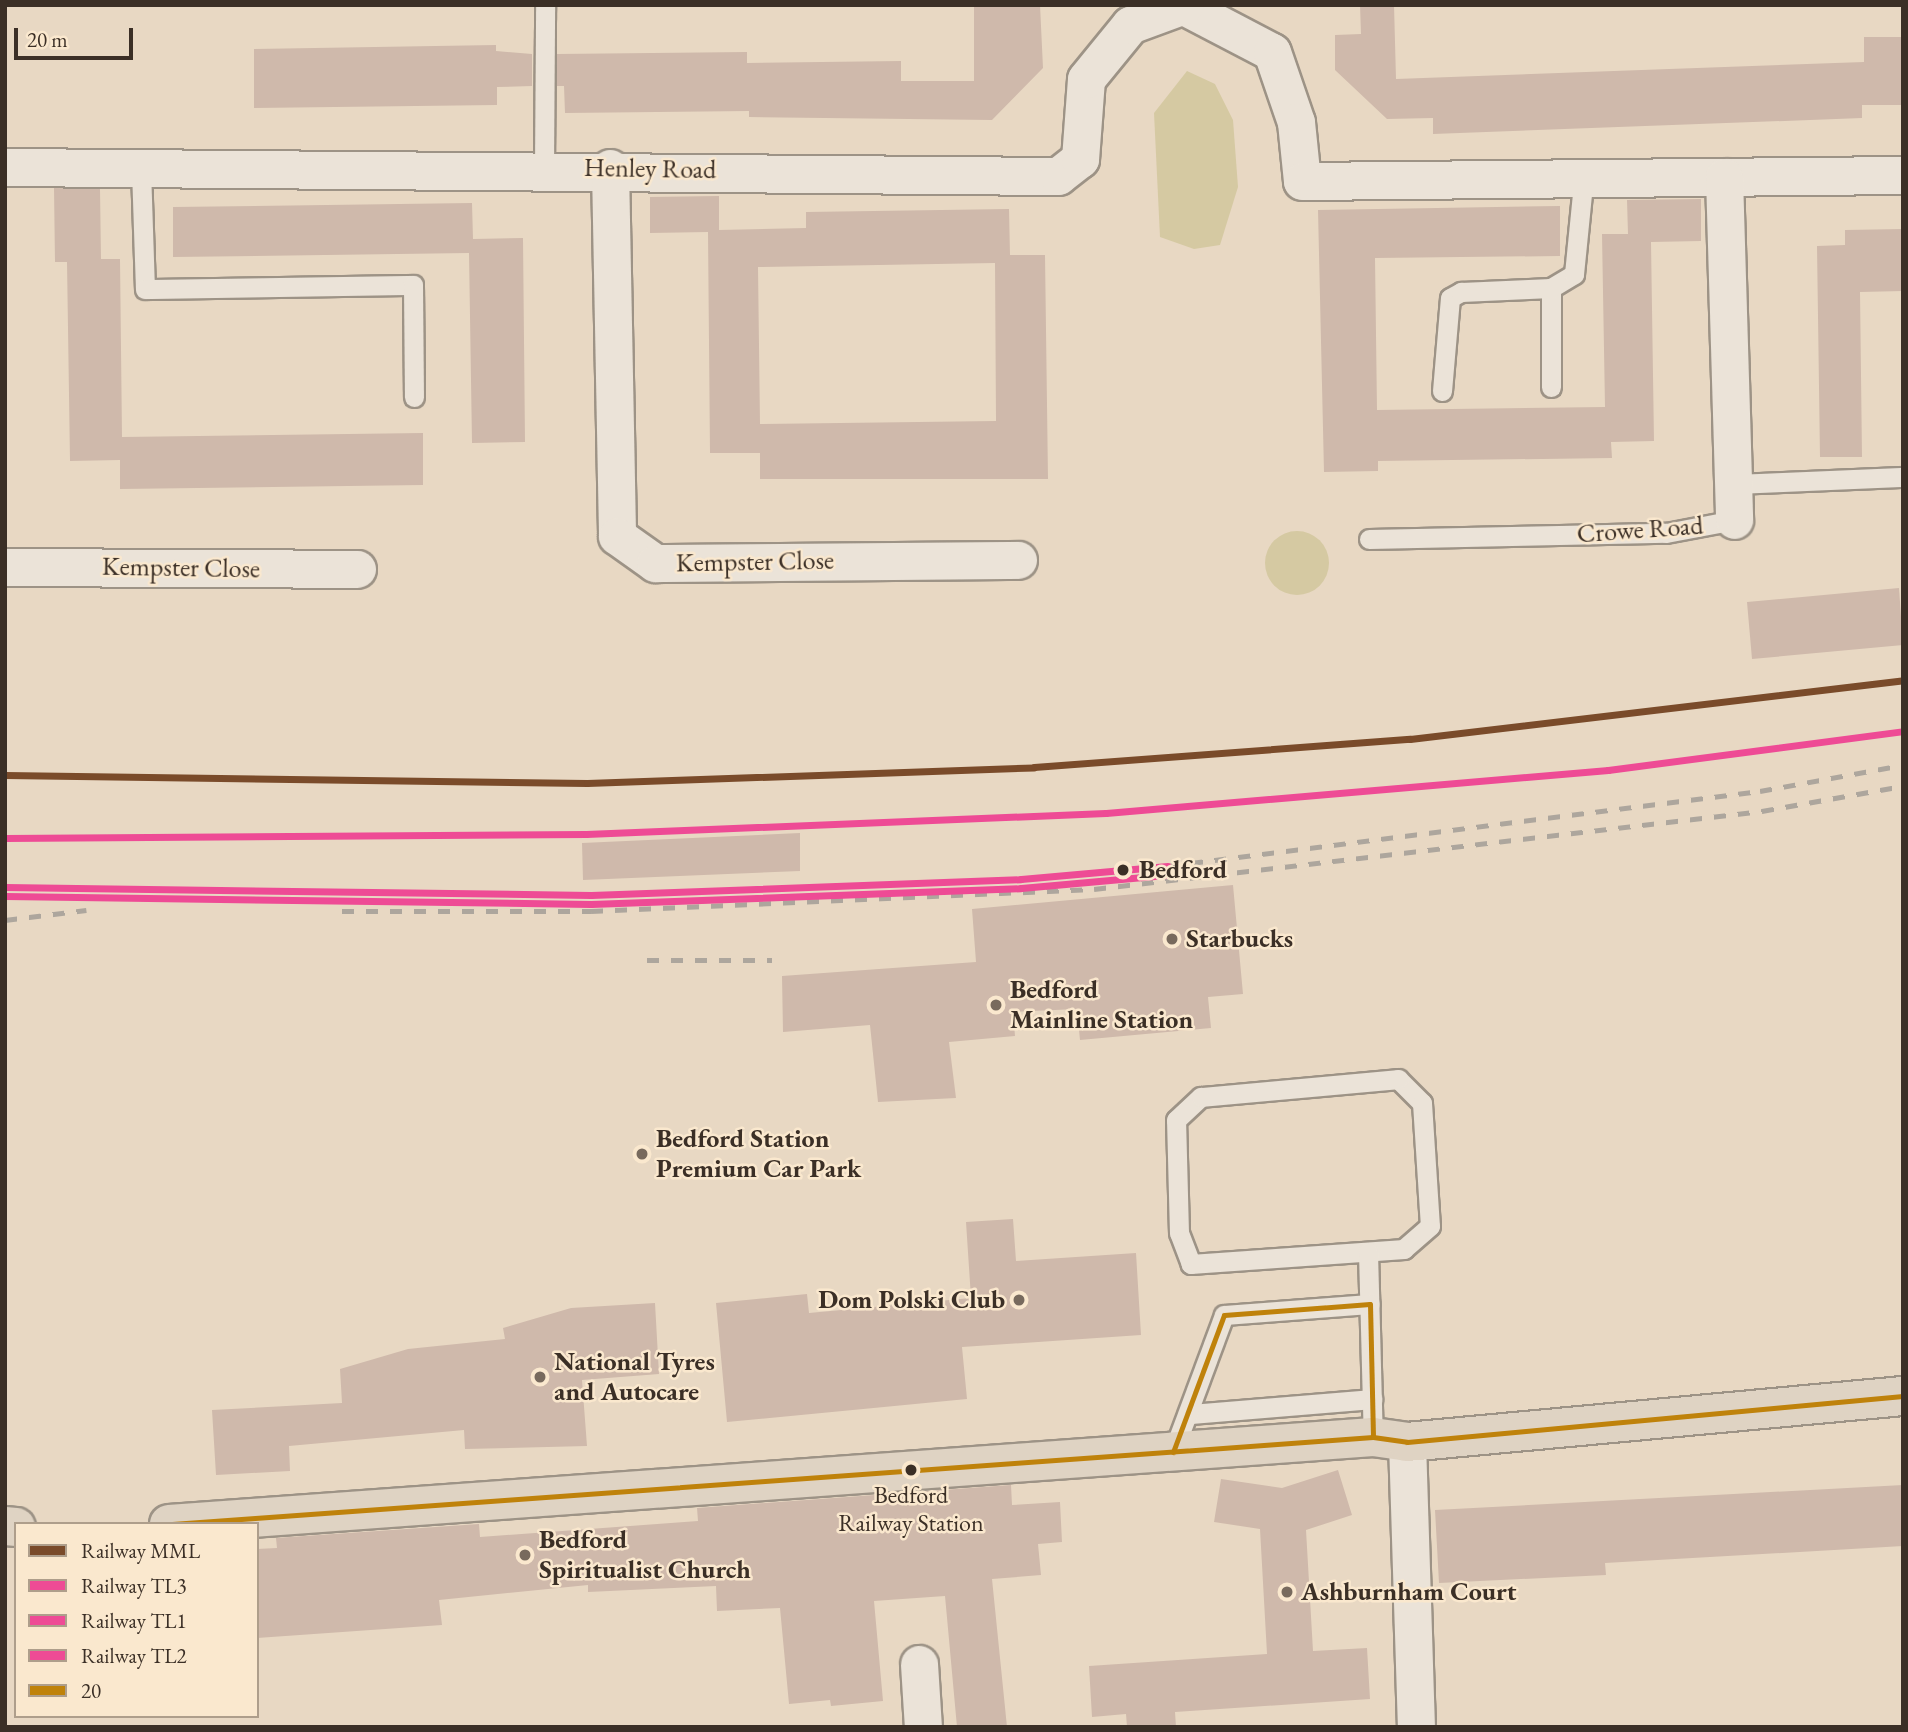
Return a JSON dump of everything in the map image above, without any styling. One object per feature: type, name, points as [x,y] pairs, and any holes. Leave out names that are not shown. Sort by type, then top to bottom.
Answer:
[{"type":"main road","points":[[197,1522],[1390,1439],[1903,1396]]},
{"type":"street","name":"Henley Road","points":[[5,167],[611,168],[1058,176],[1080,159],[1086,79],[1130,25],[1184,6]]},
{"type":"street","points":[[1184,6],[1272,52],[1296,122],[1302,181],[1584,174],[1724,177],[1903,175]]},
{"type":"street","name":"Kempster Close","points":[[611,168],[617,536],[655,563],[1018,559]]},
{"type":"street","name":"Crowe Road","points":[[1724,177],[1734,520]]},
{"type":"street","name":"Kempster Close","points":[[5,567],[357,569]]},
{"type":"street","points":[[1390,1439],[1411,1502],[1416,1727]]},
{"type":"street","points":[[919,1664],[923,1727]]},
{"type":"lane","points":[[544,168],[545,5]]},
{"type":"lane","points":[[141,169],[145,289],[413,285],[414,397]]},
{"type":"lane","points":[[1442,391],[1450,298],[1461,292],[1551,288],[1567,282],[1578,264],[1584,174]]},
{"type":"lane","points":[[1551,288],[1551,387]]},
{"type":"lane","points":[[1733,484],[1903,477]]},
{"type":"lane","name":"Crowe Road","points":[[1369,539],[1666,533],[1734,520]]},
{"type":"lane","points":[[1398,1079],[1422,1103],[1430,1226],[1404,1249],[1368,1252],[1191,1264],[1179,1233],[1176,1120],[1200,1097],[1398,1079]]},
{"type":"lane","points":[[1368,1252],[1372,1399],[1390,1439]]},
{"type":"lane","points":[[1173,1452],[1191,1414],[1223,1315],[1370,1304]]},
{"type":"lane","points":[[1191,1414],[1372,1399]]},
{"type":"shaded area","points":[[1187,71],[1215,84],[1233,120],[1238,187],[1220,245],[1194,249],[1160,237],[1154,113]]},
{"type":"shaded area","points":[[1297,531],[1309,533],[1320,540],[1327,551],[1327,575],[1320,586],[1309,593],[1297,595],[1285,593],[1274,586],[1267,575],[1265,563],[1267,551],[1274,540],[1285,533]]},
{"type":"building","points":[[974,5],[1040,5],[1043,68],[992,120],[749,117],[749,111],[565,113],[564,86],[557,86],[557,54],[747,52],[747,63],[901,61],[901,81],[974,81]]},
{"type":"building","points":[[1360,5],[1394,5],[1396,79],[1864,62],[1864,37],[1903,37],[1903,105],[1862,105],[1862,118],[1433,134],[1433,118],[1387,119],[1335,70],[1335,35],[1361,34]]},
{"type":"building","points":[[496,45],[496,51],[532,54],[532,86],[497,87],[497,105],[254,108],[254,49]]},
{"type":"building","points":[[54,188],[100,189],[101,259],[120,259],[122,437],[423,433],[423,485],[120,489],[120,460],[70,461],[67,262],[55,262]]},
{"type":"building","points":[[719,196],[719,230],[806,228],[806,212],[1009,209],[1010,255],[1045,255],[1048,479],[760,479],[760,453],[710,453],[708,232],[650,233],[650,197]],"holes":[[[995,263],[996,421],[760,424],[758,267]]]},
{"type":"building","points":[[1701,199],[1701,241],[1651,242],[1654,441],[1611,442],[1612,458],[1378,461],[1378,471],[1324,472],[1318,210],[1560,206],[1560,256],[1375,258],[1377,410],[1605,407],[1602,234],[1628,234],[1627,200]]},
{"type":"building","points":[[472,203],[473,239],[523,238],[525,442],[472,443],[469,253],[173,257],[173,207]]},
{"type":"building","points":[[1903,229],[1903,291],[1860,292],[1862,457],[1820,457],[1817,246],[1845,245],[1845,230]]},
{"type":"building","points":[[1899,588],[1903,645],[1752,659],[1747,602]]},
{"type":"building","points":[[800,833],[800,871],[583,880],[582,843]]},
{"type":"building","name":"Bedford Mainline Station","points":[[1233,885],[1243,994],[1208,997],[1211,1028],[1080,1040],[1077,1009],[1013,1012],[1015,1036],[949,1042],[956,1098],[878,1102],[870,1025],[783,1032],[782,976],[976,962],[972,909]]},
{"type":"building","points":[[1013,1219],[1016,1261],[1136,1253],[1141,1335],[962,1347],[967,1399],[727,1422],[716,1303],[807,1294],[809,1313],[971,1298],[966,1222]]},
{"type":"building","points":[[655,1303],[659,1374],[582,1380],[587,1446],[465,1449],[464,1430],[289,1446],[290,1471],[216,1475],[212,1410],[342,1403],[340,1369],[408,1349],[505,1339],[503,1328],[571,1308]]},
{"type":"building","name":"Ashburnham Court","points":[[1338,1470],[1352,1515],[1306,1530],[1313,1651],[1367,1648],[1370,1699],[1175,1712],[1176,1727],[1127,1727],[1126,1714],[1092,1717],[1089,1666],[1267,1654],[1260,1529],[1214,1522],[1221,1479],[1282,1488]]},
{"type":"building","points":[[1011,1485],[1012,1505],[1060,1502],[1062,1542],[1038,1544],[1041,1575],[992,1579],[1007,1727],[957,1727],[945,1596],[874,1601],[883,1701],[831,1706],[830,1700],[789,1704],[780,1608],[717,1611],[716,1586],[588,1592],[588,1585],[439,1600],[442,1625],[259,1638],[259,1549],[277,1548],[276,1538],[479,1524],[480,1537],[698,1521],[697,1508]]},
{"type":"building","points":[[1903,1485],[1903,1546],[1605,1563],[1606,1575],[1439,1583],[1435,1510]]},
{"type":"railway","points":[[1167,866],[1760,791],[1903,765]]},
{"type":"railway","points":[[342,911],[591,911],[1094,889],[1762,811],[1903,786]]},
{"type":"railway","points":[[5,920],[86,910]]},
{"type":"railway","points":[[647,960],[772,960]]},
{"type":"rail line","name":"MML","points":[[5,775],[587,783],[1034,767],[1410,739],[1903,680]]},
{"type":"rail line","name":"TL3","points":[[5,838],[586,834],[1106,813],[1608,770],[1903,731]]},
{"type":"rail line","name":"TL1","points":[[5,887],[591,895],[1021,879],[1167,866]]},
{"type":"rail line","name":"TL2","points":[[5,896],[591,904],[1021,888],[1168,875]]},
{"type":"transit line","name":"20","points":[[1173,1452],[1224,1315],[1370,1304],[1373,1437]]},
{"type":"transit line","name":"20","points":[[200,1522],[1373,1437],[1407,1442],[1903,1396]]},
{"type":"place","name":"Bedford","points":[[1123,870]]},
{"type":"place","name":"Starbucks","points":[[1172,939]]},
{"type":"place","name":"Bedford Mainline Station","points":[[996,1005]]},
{"type":"place","name":"Bedford Station Premium Car Park","points":[[642,1154]]},
{"type":"place","name":"Dom Polski Club","points":[[1019,1300]]},
{"type":"place","name":"National Tyres and Autocare","points":[[540,1377]]},
{"type":"place","name":"Bedford Railway Station","points":[[911,1470]]},
{"type":"place","name":"Bedford Spiritualist Church","points":[[525,1555]]},
{"type":"place","name":"Ashburnham Court","points":[[1287,1592]]}]
